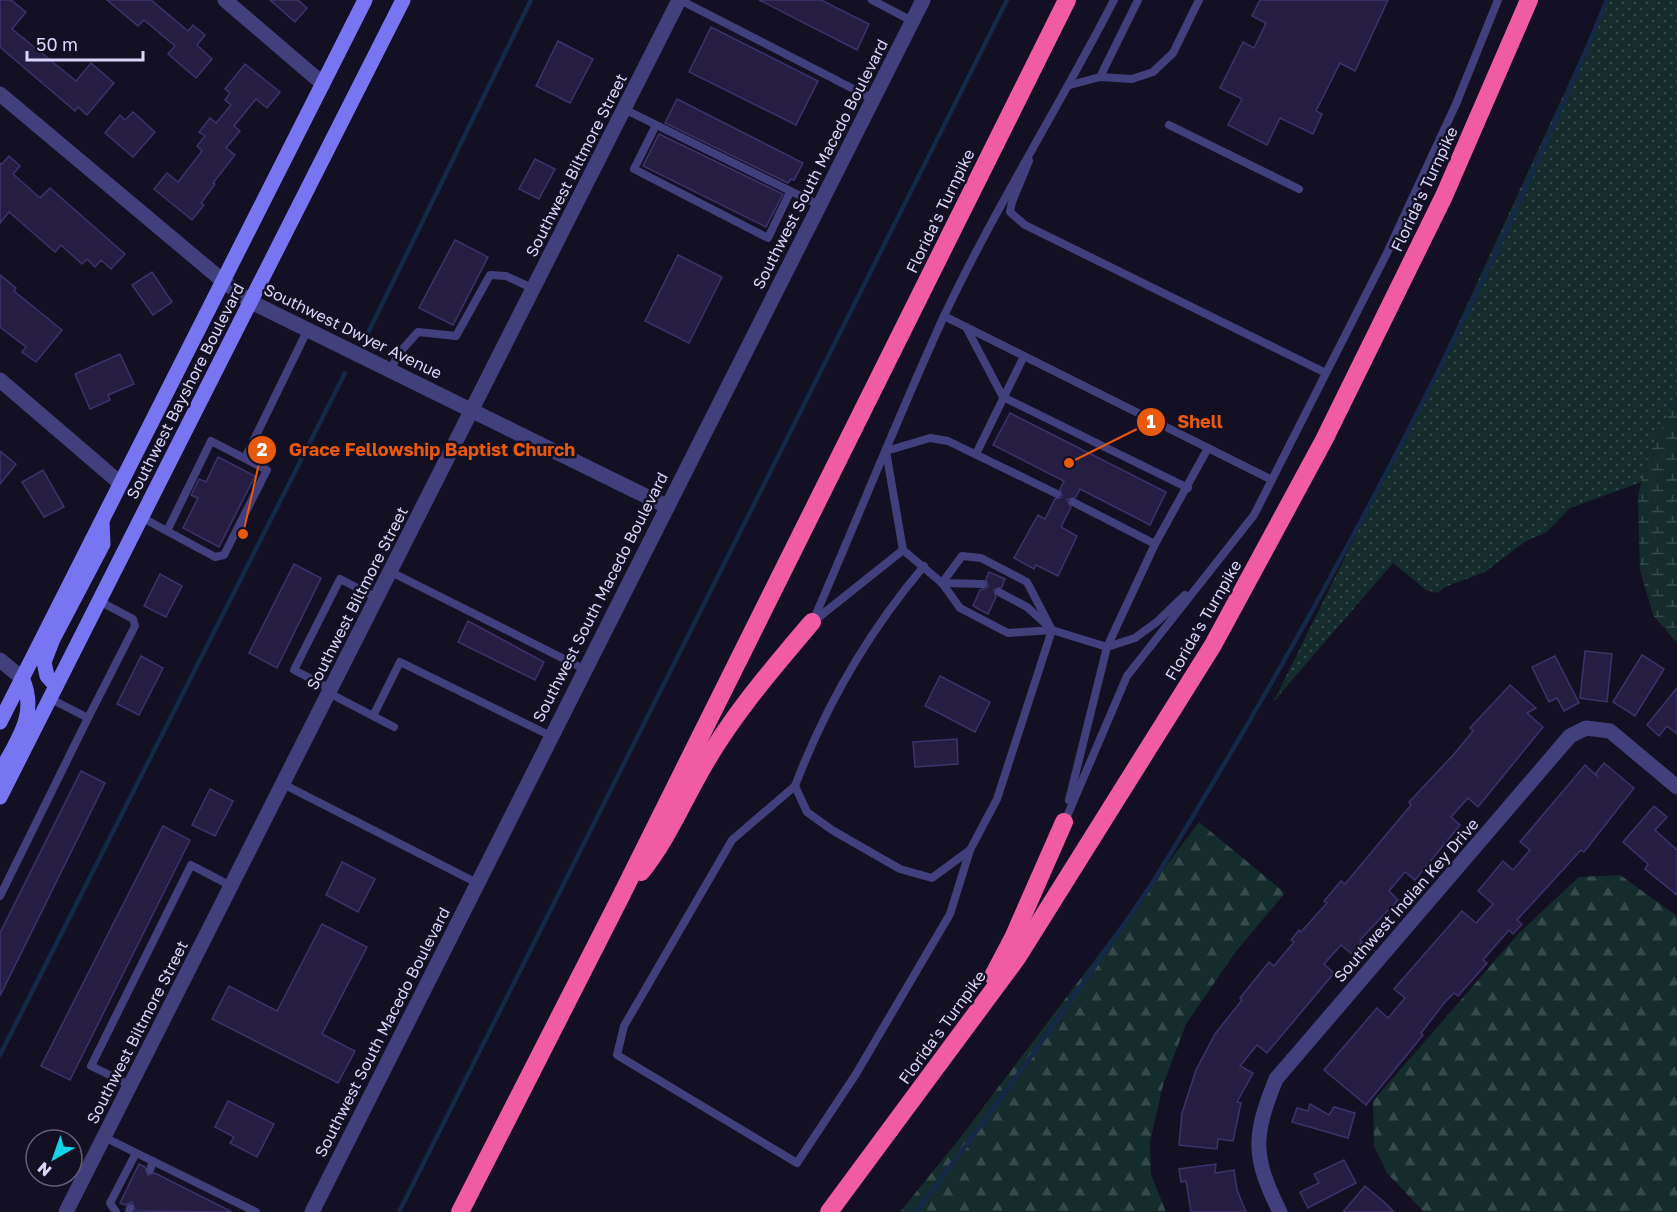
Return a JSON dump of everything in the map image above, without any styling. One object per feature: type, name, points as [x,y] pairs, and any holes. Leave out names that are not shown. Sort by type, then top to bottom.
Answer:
[{"type":"highway","name":"Florida's Turnpike","points":[[460,1212],[619,900],[1067,0]]},
{"type":"highway","name":"Florida's Turnpike","points":[[829,1212],[1017,958],[1213,645],[1324,440],[1444,196],[1529,0]]},
{"type":"highway","points":[[619,900],[657,853],[705,764],[754,689],[812,622]]},
{"type":"highway","points":[[957,1040],[1013,938],[1064,822]]},
{"type":"main road","name":"Southwest Bayshore Boulevard","points":[[0,722],[365,0]]},
{"type":"main road","points":[[373,59],[378,30],[391,0]]},
{"type":"main road","name":"Southwest Bayshore Boulevard","points":[[0,797],[403,0]]},
{"type":"main road","points":[[53,692],[44,662],[53,639],[103,544],[102,519]]},
{"type":"main road","points":[[0,773],[26,722],[30,706],[29,693],[22,678]]},
{"type":"street","points":[[225,0],[323,84]]},
{"type":"street","name":"Southwest Biltmore Street","points":[[66,1212],[679,0]]},
{"type":"street","name":"Southwest South Macedo Boulevard","points":[[312,1212],[923,0]]},
{"type":"street","name":"Southwest Dwyer Avenue","points":[[0,94],[251,302],[666,506]]},
{"type":"street","points":[[0,380],[120,483]]},
{"type":"street","points":[[0,660],[22,678]]},
{"type":"street","name":"Southwest Indian Key Drive","points":[[1280,1212],[1268,1189],[1257,1150],[1262,1114],[1276,1079],[1570,736],[1586,728],[1610,730],[1677,786]]},
{"type":"lane","points":[[679,0],[873,99]]},
{"type":"lane","points":[[872,0],[912,21]]},
{"type":"lane","points":[[812,622],[944,316],[1012,180],[1032,151],[1070,85],[1114,0]]},
{"type":"lane","points":[[1100,77],[1138,0]]},
{"type":"lane","points":[[1070,85],[1100,77],[1132,79],[1153,72],[1173,53],[1199,0]]},
{"type":"lane","points":[[1064,822],[1127,676],[1254,515],[1387,253],[1451,114],[1498,0]]},
{"type":"lane","points":[[624,109],[819,206]]},
{"type":"lane","points":[[656,125],[634,169],[768,238],[790,192]]},
{"type":"lane","points":[[1169,125],[1299,189]]},
{"type":"lane","points":[[1032,151],[1023,179],[1012,202],[1011,212],[1025,225],[1326,373]]},
{"type":"lane","points":[[391,369],[399,353],[418,332],[456,336],[490,275],[506,276],[534,289]]},
{"type":"lane","points":[[944,316],[1272,480]]},
{"type":"lane","points":[[966,327],[1003,397],[1188,488]]},
{"type":"lane","points":[[245,458],[308,329]]},
{"type":"lane","points":[[976,454],[1024,356]]},
{"type":"lane","points":[[886,451],[930,438],[948,441],[1057,494]]},
{"type":"lane","points":[[141,517],[215,557],[224,555],[267,470],[212,441],[167,531]]},
{"type":"lane","points":[[1064,822],[1107,647],[1155,543],[1188,488],[1208,448]]},
{"type":"lane","points":[[886,451],[903,550],[942,583],[960,608],[1008,633],[1052,630],[1107,647],[1135,638],[1158,621],[1207,573]]},
{"type":"lane","points":[[1073,502],[1155,543]]},
{"type":"lane","points":[[812,622],[903,550]]},
{"type":"lane","points":[[924,566],[881,621],[844,683],[815,733],[795,786],[732,840],[624,1026],[616,1055],[797,1163],[856,1074],[950,914],[970,849],[997,799],[1052,630],[1027,582],[981,558],[962,556],[942,583]]},
{"type":"lane","points":[[391,572],[584,669]]},
{"type":"lane","points":[[377,598],[340,579],[294,670],[393,727]]},
{"type":"lane","points":[[942,583],[983,584]]},
{"type":"lane","points":[[999,592],[1028,607],[1052,630]]},
{"type":"lane","points":[[0,896],[135,626],[133,619],[98,601]]},
{"type":"lane","points":[[373,716],[400,662],[550,736]]},
{"type":"lane","points":[[53,692],[88,718]]},
{"type":"lane","points":[[283,784],[477,883]]},
{"type":"lane","points":[[795,786],[807,812],[832,830],[900,869],[932,878],[970,849]]},
{"type":"lane","points":[[130,1085],[91,1066],[191,865],[231,886]]},
{"type":"lane","points":[[104,1137],[253,1211]]},
{"type":"lane","points":[[116,1212],[110,1203],[136,1153]]},
{"type":"lane","points":[[150,1170],[153,1161]]},
{"type":"lane","points":[[177,1184],[181,1175]]},
{"type":"lane","points":[[213,1202],[218,1193]]},
{"type":"green space","points":[[1607,0],[1677,0],[1677,399],[1646,459],[1642,482],[1570,508],[1547,532],[1526,541],[1485,572],[1445,587],[1438,593],[1426,590],[1393,563],[1274,701],[1431,383]]},
{"type":"green space","points":[[1677,399],[1677,643],[1653,615],[1640,570],[1638,497],[1646,459]]},
{"type":"green space","points":[[1199,822],[1285,893],[1234,954],[1186,1024],[1163,1085],[1150,1142],[1151,1174],[1166,1212],[900,1212],[960,1138]]},
{"type":"green space","points":[[1620,875],[1677,916],[1677,1212],[1424,1212],[1387,1173],[1374,1146],[1373,1101],[1519,933],[1579,877]]},
{"type":"building","points":[[0,0],[11,0],[26,12],[12,29],[76,81],[91,63],[114,83],[87,115],[78,107],[75,111],[0,47]]},
{"type":"building","points":[[107,0],[151,0],[188,31],[193,25],[205,35],[197,45],[212,59],[196,78],[168,54],[175,46],[144,20],[138,26]]},
{"type":"building","points":[[270,0],[298,0],[307,8],[295,22]]},
{"type":"building","points":[[759,0],[821,0],[869,24],[857,50]]},
{"type":"building","points":[[1260,0],[1388,0],[1355,71],[1340,63],[1316,111],[1322,114],[1313,134],[1280,118],[1267,145],[1228,125],[1242,99],[1220,88],[1243,42],[1254,48],[1266,23],[1252,16]]},
{"type":"building","points":[[711,27],[818,81],[796,125],[689,72]]},
{"type":"building","points":[[558,41],[593,59],[570,103],[536,86]]},
{"type":"building","points":[[245,64],[280,92],[267,108],[256,99],[234,126],[240,131],[226,148],[235,155],[213,183],[215,184],[201,203],[204,205],[192,220],[154,189],[167,173],[178,182],[202,151],[197,146],[205,136],[199,132],[210,118],[216,123],[231,105],[225,100],[230,93],[225,89]]},
{"type":"building","points":[[677,99],[803,163],[794,180],[791,179],[788,183],[665,123]]},
{"type":"building","points":[[133,112],[155,132],[133,157],[105,133],[120,115],[125,120]]},
{"type":"building","points":[[659,134],[783,194],[766,227],[643,166]]},
{"type":"building","points":[[9,156],[20,166],[13,174],[40,198],[50,188],[125,254],[111,269],[101,260],[95,267],[87,259],[82,264],[61,245],[55,252],[9,212],[0,223],[0,163],[2,164]]},
{"type":"building","points":[[535,159],[555,169],[539,199],[519,189]]},
{"type":"building","points":[[455,240],[488,257],[453,325],[419,308]]},
{"type":"building","points":[[678,255],[722,277],[689,343],[645,321]]},
{"type":"building","points":[[152,272],[172,302],[153,315],[132,285]]},
{"type":"building","points":[[0,275],[16,288],[14,291],[62,330],[36,362],[22,352],[26,347],[0,327]]},
{"type":"building","points":[[120,354],[134,384],[108,395],[110,400],[90,409],[75,374]]},
{"type":"building","points":[[1010,413],[1166,492],[1150,525],[1080,489],[1076,497],[1067,500],[1071,507],[1061,527],[1077,536],[1058,576],[1036,565],[1034,569],[1014,558],[1038,515],[1045,519],[1055,499],[1062,497],[1060,489],[1064,481],[993,445]]},
{"type":"building","points":[[0,451],[16,464],[0,484]]},
{"type":"building","points":[[218,457],[255,476],[219,547],[183,528],[198,498],[191,495],[199,479],[206,482]]},
{"type":"building","points":[[43,470],[64,507],[44,517],[22,482]]},
{"type":"building","points":[[294,564],[321,578],[277,668],[249,653]]},
{"type":"building","points":[[989,572],[1005,579],[1002,587],[994,590],[996,597],[988,614],[973,606],[980,590],[988,587],[986,579]]},
{"type":"building","points":[[160,574],[182,586],[166,617],[144,606]]},
{"type":"building","points":[[468,621],[544,662],[535,680],[458,642]]},
{"type":"building","points":[[1585,651],[1612,654],[1607,702],[1580,698]]},
{"type":"building","points":[[1642,655],[1664,669],[1635,716],[1613,702]]},
{"type":"building","points":[[141,656],[163,668],[139,715],[117,704]]},
{"type":"building","points":[[1555,656],[1579,703],[1564,711],[1557,698],[1549,702],[1532,667]]},
{"type":"building","points":[[940,676],[990,702],[975,732],[925,706]]},
{"type":"building","points":[[1510,685],[1536,708],[1527,713],[1543,727],[1478,807],[1468,798],[1451,817],[1460,825],[1415,880],[1405,872],[1389,891],[1398,900],[1360,940],[1362,942],[1352,954],[1341,945],[1324,964],[1334,973],[1267,1053],[1257,1045],[1240,1066],[1253,1073],[1237,1102],[1241,1103],[1233,1141],[1218,1139],[1217,1149],[1179,1145],[1182,1113],[1196,1070],[1215,1034],[1242,1000],[1240,998],[1269,962],[1274,966],[1294,942],[1291,940],[1327,903],[1324,901],[1341,881],[1345,884],[1411,805],[1409,802],[1473,731],[1470,728]]},
{"type":"building","points":[[1677,688],[1677,734],[1667,726],[1659,736],[1647,725]]},
{"type":"building","points":[[957,739],[958,764],[915,767],[913,742]]},
{"type":"building","points":[[1604,763],[1634,788],[1584,852],[1581,850],[1517,920],[1522,924],[1513,934],[1509,930],[1483,960],[1487,963],[1458,996],[1454,993],[1445,1002],[1421,1033],[1423,1035],[1366,1105],[1324,1070],[1377,1008],[1388,1018],[1405,998],[1394,989],[1462,911],[1476,923],[1493,904],[1478,891],[1503,861],[1513,870],[1530,850],[1520,842],[1585,765],[1597,776],[1596,773]]},
{"type":"building","points":[[81,771],[105,783],[0,996],[0,933]]},
{"type":"building","points":[[210,789],[233,801],[215,836],[192,825]]},
{"type":"building","points":[[1654,806],[1667,817],[1655,830],[1677,850],[1677,895],[1645,869],[1648,864],[1623,842]]},
{"type":"building","points":[[163,826],[190,840],[70,1080],[41,1066]]},
{"type":"building","points":[[342,862],[375,879],[358,912],[326,895]]},
{"type":"building","points":[[322,924],[367,947],[322,1034],[355,1051],[338,1083],[212,1019],[229,986],[277,1011]]},
{"type":"building","points":[[228,1101],[274,1124],[257,1157],[230,1143],[234,1137],[215,1127]]},
{"type":"building","points":[[1310,1104],[1329,1115],[1334,1107],[1355,1113],[1348,1138],[1292,1122],[1297,1108],[1308,1111]]},
{"type":"building","points":[[1344,1160],[1356,1183],[1308,1208],[1300,1192],[1319,1183],[1314,1174]]},
{"type":"building","points":[[139,1164],[145,1167],[148,1175],[155,1173],[232,1212],[135,1211],[132,1202],[125,1205],[120,1203]]},
{"type":"building","points":[[1216,1164],[1215,1173],[1234,1170],[1237,1190],[1246,1212],[1191,1212],[1186,1181],[1181,1182],[1179,1169]]},
{"type":"building","points":[[1365,1186],[1384,1202],[1394,1212],[1343,1212]]},
{"type":"waterway","points":[[366,337],[531,0]]},
{"type":"waterway","points":[[399,1212],[1007,0]]},
{"type":"waterway","points":[[916,1212],[989,1115],[1148,890],[1285,659],[1402,444],[1457,334],[1509,224],[1607,0]]},
{"type":"waterway","points":[[0,1055],[345,373]]},
{"type":"place","name":"Shell","points":[[1069,463]]},
{"type":"place","name":"Grace Fellowship Baptist Church","points":[[243,534]]}]
